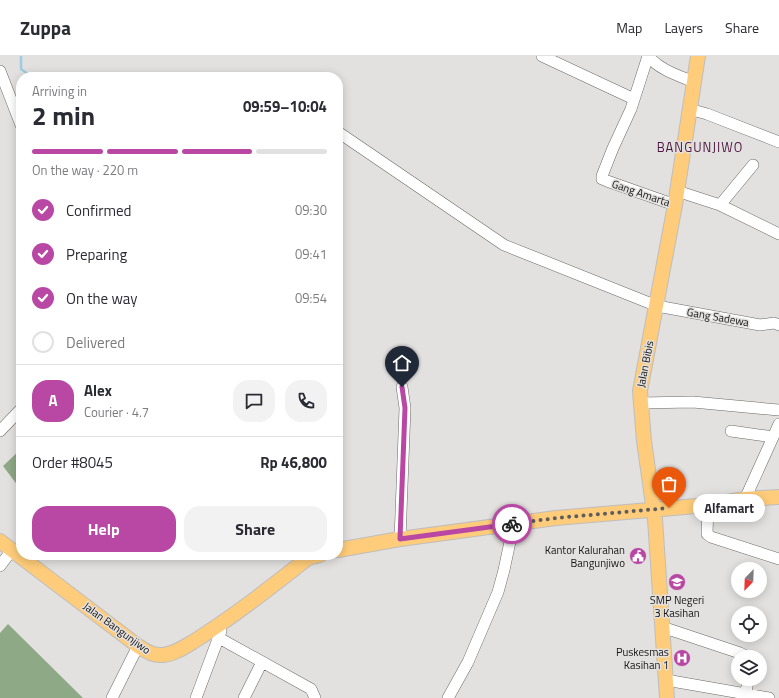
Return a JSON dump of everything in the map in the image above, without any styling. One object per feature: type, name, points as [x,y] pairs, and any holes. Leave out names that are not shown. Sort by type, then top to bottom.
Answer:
[{"type":"main road","name":"Jalan Bibis","points":[[667,698],[654,509],[644,441],[640,391],[676,198],[698,56]]},
{"type":"main road","points":[[343,549],[400,539],[514,523],[708,505],[745,499],[779,497]]},
{"type":"main road","name":"Jalan Bangunjiwo","points":[[0,541],[16,553]]},
{"type":"main road","name":"Jalan Bangunjiwo","points":[[25,560],[138,646],[151,654],[164,656],[177,651],[224,622],[307,560]]},
{"type":"street","points":[[542,56],[634,99],[648,56],[662,68],[694,82]]},
{"type":"street","points":[[0,71],[16,112]]},
{"type":"street","name":"Gang Amarta","points":[[634,99],[613,148],[602,179],[607,182],[676,198],[720,205],[779,234]]},
{"type":"street","points":[[689,109],[707,114],[779,142]]},
{"type":"street","name":"Gang Sadewa","points":[[343,135],[504,245],[657,306],[760,325],[777,323]]},
{"type":"street","points":[[720,205],[753,165]]},
{"type":"street","points":[[400,539],[405,408],[402,387]]},
{"type":"street","points":[[640,403],[693,402],[779,410]]},
{"type":"street","points":[[0,431],[16,414]]},
{"type":"street","points":[[745,499],[779,424]]},
{"type":"street","points":[[731,431],[774,437]]},
{"type":"street","points":[[708,505],[707,534],[711,537],[779,559]]},
{"type":"street","points":[[448,698],[468,662],[498,592],[514,523]]},
{"type":"street","points":[[0,566],[12,550]]},
{"type":"street","points":[[196,698],[224,622]]},
{"type":"street","points":[[662,627],[731,650]]},
{"type":"street","points":[[219,638],[311,688],[315,698]]},
{"type":"street","points":[[112,698],[138,646]]},
{"type":"street","points":[[244,698],[262,662]]},
{"type":"street","points":[[666,680],[769,698]]},
{"type":"street","points":[[746,694],[747,686]]},
{"type":"green space","points":[[16,454],[16,483],[3,466]]},
{"type":"green space","points":[[8,624],[83,698],[0,698],[0,633]]},
{"type":"waterway","points":[[21,56],[21,69],[25,72]]},
{"type":"way so far","points":[[512,524],[556,518],[669,508]]},
{"type":"place","name":"Alfamart","points":[[669,508]]},
{"type":"place","name":"Kantor Kalurahan Bangunjiwo","points":[[638,556]]},
{"type":"place","name":"SMP Negeri 3 Kasihan","points":[[677,582]]},
{"type":"place","name":"Puskesmas Kasihan 1","points":[[682,658]]},
{"type":"district","name":"BANGUNJIWO","points":[[700,147]]},
{"type":"route","points":[[402,387],[405,408],[400,539],[512,524]]}]
